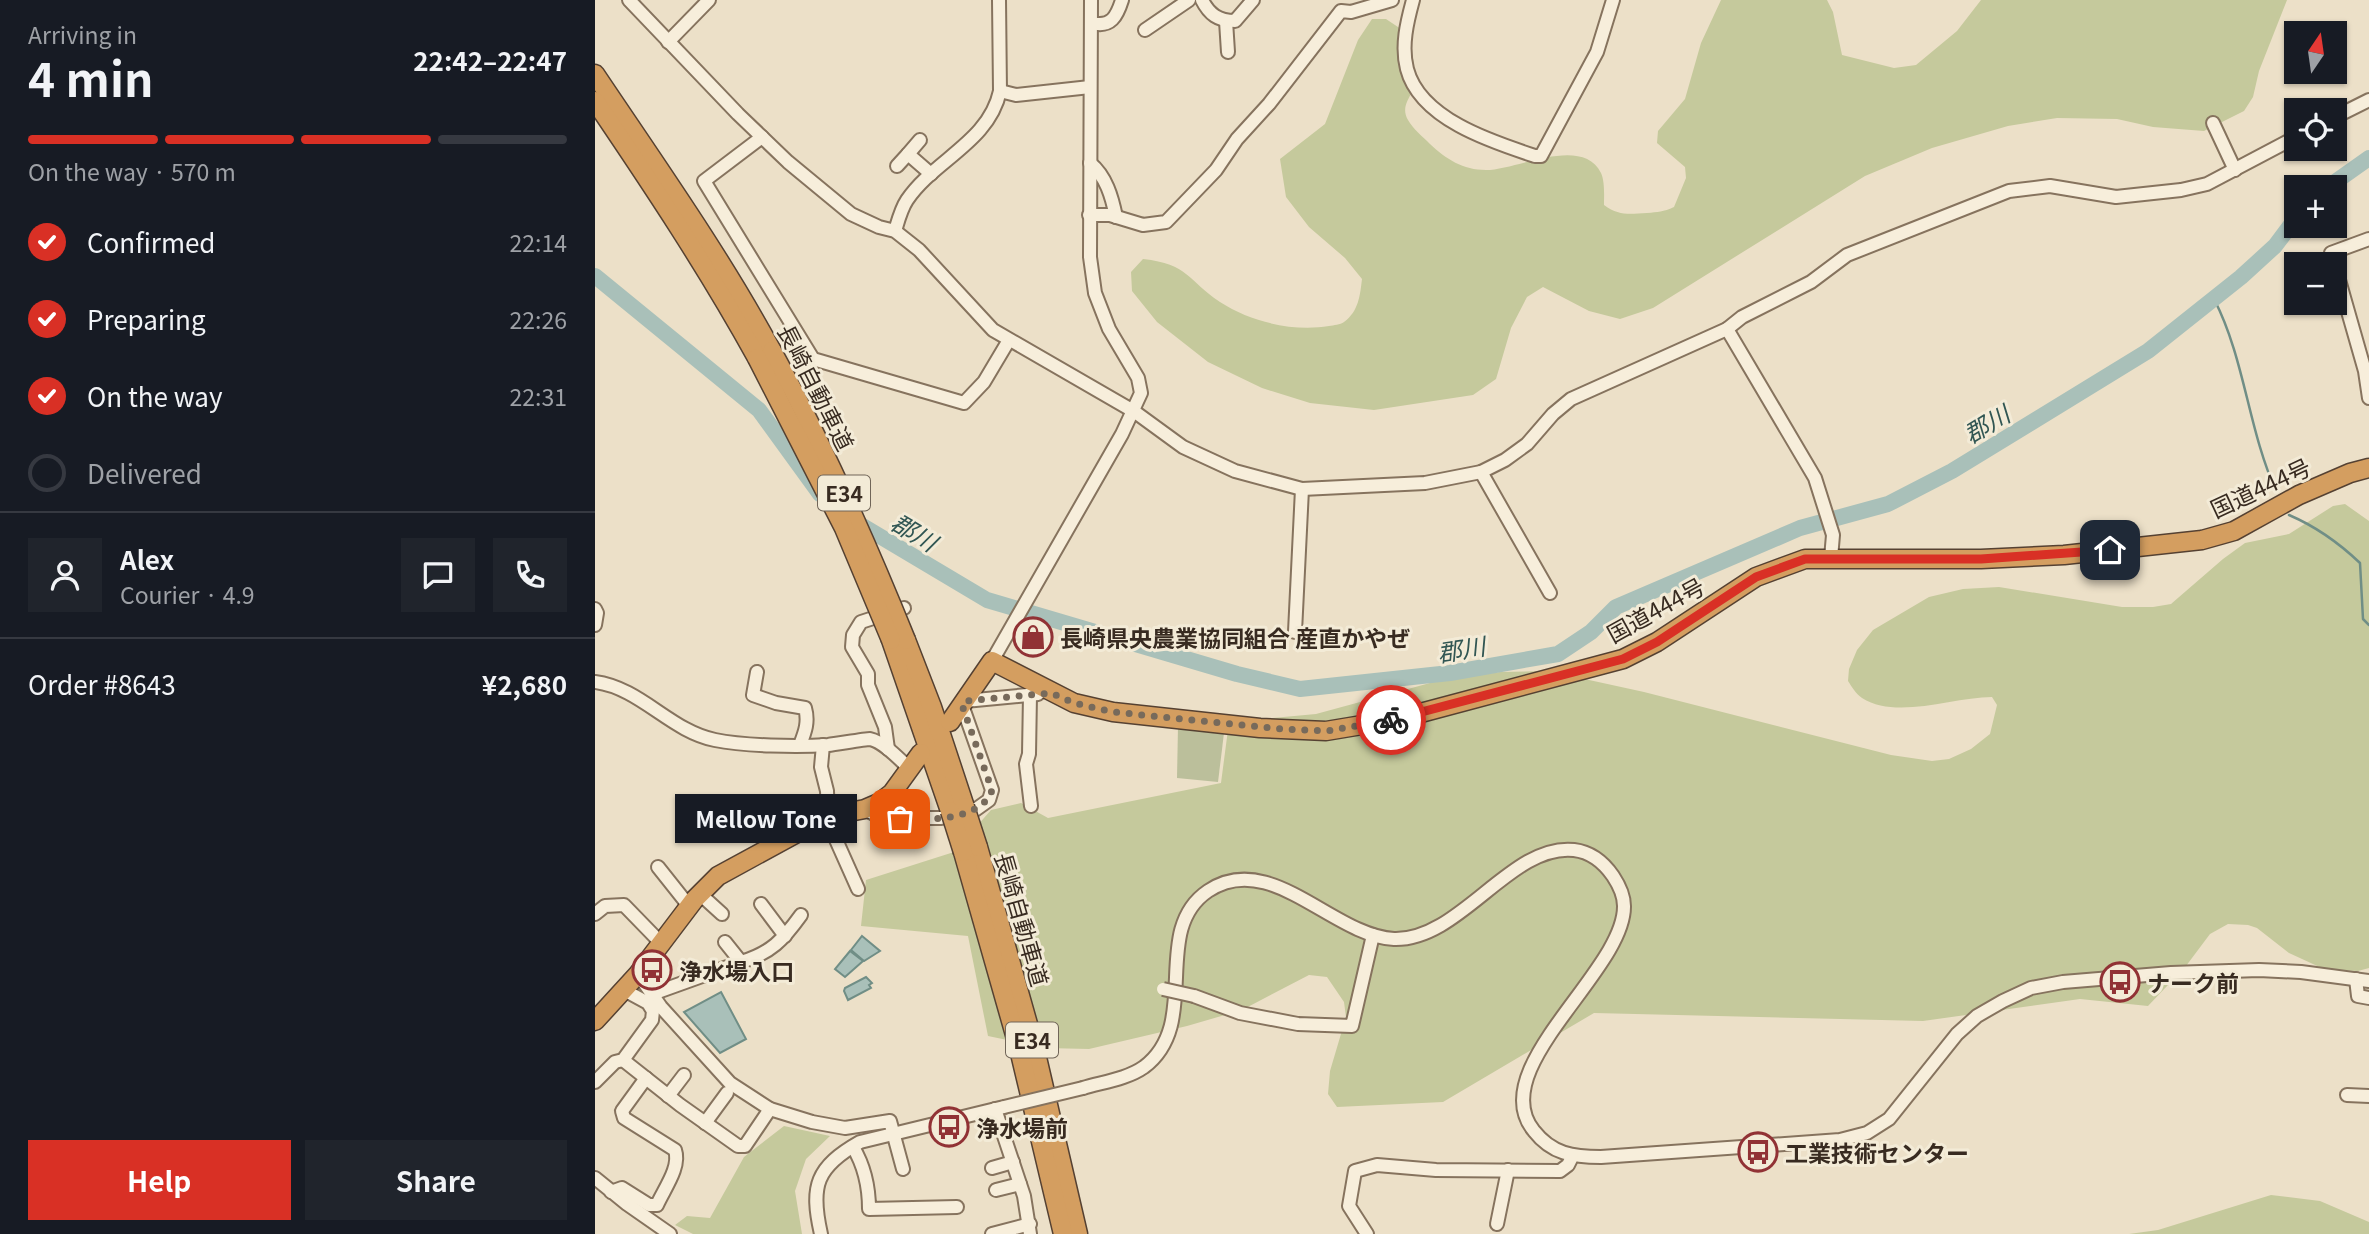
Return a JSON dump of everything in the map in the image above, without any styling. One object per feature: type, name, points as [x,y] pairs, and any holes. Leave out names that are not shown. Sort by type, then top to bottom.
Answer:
[{"type":"highway","name":"長崎自動車道","points":[[595,74],[667,194],[736,318],[764,354],[899,640],[1035,1049],[1078,1234]]},
{"type":"highway","name":"長崎自動車道","points":[[595,101],[667,194]]},
{"type":"highway","name":"国道444号","points":[[992,661],[1074,703],[1113,712],[1260,728],[1327,731],[1386,721],[1623,659],[1657,642],[1756,577],[1805,559],[1968,559],[2036,556],[2202,540],[2234,531],[2299,495],[2350,473],[2369,468]]},
{"type":"highway","points":[[950,722],[992,661]]},
{"type":"highway","points":[[595,1021],[638,974],[695,900],[719,876],[828,816],[865,809],[892,793],[921,753]]},
{"type":"highway","name":"長崎自動車道","points":[[970,850],[1063,1234]]},
{"type":"street","points":[[629,0],[795,168],[851,214],[895,231],[919,250],[993,330],[1135,412],[1183,447],[1235,471],[1302,489],[1425,483],[1481,472],[1505,460],[1527,444],[1553,414],[1571,399],[1727,329],[1742,317],[1811,282],[1847,255],[2009,191],[2050,186],[2116,197],[2133,197],[2207,184],[2284,143]]},
{"type":"street","points":[[668,42],[709,0]]},
{"type":"street","points":[[895,231],[907,201],[931,174],[973,138],[990,119],[997,104],[1000,91],[999,0]]},
{"type":"street","points":[[992,661],[1135,412],[1141,393],[1138,378],[1109,329],[1095,293],[1090,257],[1091,0]]},
{"type":"street","points":[[1092,23],[1100,25],[1111,22],[1117,16],[1122,0]]},
{"type":"street","points":[[1145,30],[1189,0]]},
{"type":"street","points":[[1202,0],[1207,10],[1226,21],[1234,21],[1254,0]]},
{"type":"street","points":[[1089,215],[1116,216],[1143,225],[1166,222],[1216,170],[1237,139],[1269,104],[1341,11],[1350,12],[1392,0]]},
{"type":"street","points":[[1413,0],[1405,43],[1407,69],[1417,90],[1432,107],[1478,136],[1535,156],[1541,156],[1597,52],[1613,0]]},
{"type":"street","points":[[1226,21],[1228,52]]},
{"type":"street","points":[[1000,91],[1016,94],[1090,87]]},
{"type":"street","points":[[2347,111],[2369,100]]},
{"type":"street","points":[[2213,123],[2235,170]]},
{"type":"street","points":[[762,137],[704,181],[813,359],[964,403],[984,382],[1009,340]]},
{"type":"street","points":[[897,166],[920,140]]},
{"type":"street","points":[[908,154],[931,174]]},
{"type":"street","points":[[1090,163],[1100,172],[1116,216]]},
{"type":"street","points":[[848,223],[870,229],[874,225]]},
{"type":"street","points":[[2334,252],[2369,239]]},
{"type":"street","points":[[2347,309],[2365,371],[2369,398]]},
{"type":"street","points":[[1727,329],[1815,478],[1833,535],[1831,558]]},
{"type":"street","points":[[1481,472],[1550,593]]},
{"type":"street","points":[[1295,632],[1302,489]]},
{"type":"street","points":[[888,749],[885,727],[868,685],[868,674],[852,647],[853,635],[861,622],[904,608]]},
{"type":"street","points":[[595,609],[595,625]]},
{"type":"street","points":[[757,672],[753,695],[776,703],[805,708],[808,717],[800,745]]},
{"type":"street","points":[[595,682],[615,685],[633,694],[686,729],[711,740],[823,746],[871,739],[888,749],[909,768]]},
{"type":"street","points":[[865,809],[881,818],[941,818],[975,810],[989,800],[992,790],[964,703],[1051,693]]},
{"type":"street","points":[[1030,695],[1029,754],[1026,764],[1031,806]]},
{"type":"street","points":[[823,746],[821,766],[827,791],[828,816],[858,889]]},
{"type":"street","points":[[747,809],[777,844]]},
{"type":"street","points":[[821,1234],[815,1208],[817,1186],[826,1167],[841,1153],[860,1142],[1083,1088],[1127,1076],[1143,1068],[1158,1054],[1169,1038],[1174,1016],[1178,948],[1182,928],[1192,907],[1207,891],[1226,883],[1247,880],[1267,883],[1373,934],[1391,939],[1412,938],[1437,928],[1538,856],[1557,850],[1577,850],[1596,858],[1620,886],[1624,907],[1621,924],[1613,944],[1530,1069],[1523,1090],[1524,1109],[1531,1128],[1545,1143],[1572,1157],[1840,1140],[1867,1133],[1889,1119],[1957,1034],[1977,1016],[2003,1000],[2031,988],[2171,973],[2301,972],[2362,980],[2358,996],[2369,998]]},
{"type":"street","points":[[658,867],[695,900],[722,914]]},
{"type":"street","points":[[761,904],[785,936]]},
{"type":"street","points":[[595,914],[604,906],[624,905],[660,942]]},
{"type":"street","points":[[652,994],[762,955],[785,936],[801,915]]},
{"type":"street","points":[[1163,989],[1252,1015],[1298,1024],[1352,1027],[1373,934]]},
{"type":"street","points":[[725,942],[741,961]]},
{"type":"street","points":[[638,974],[661,1007],[730,1083],[770,1109],[812,1122],[845,1128],[890,1121],[904,1169]]},
{"type":"street","points":[[595,1082],[615,1062],[623,1059],[652,1020],[653,1011],[648,1003],[624,990]]},
{"type":"street","points":[[623,1059],[738,1146],[745,1146],[770,1109]]},
{"type":"street","points":[[669,1096],[684,1075]]},
{"type":"street","points":[[611,1192],[622,1188],[649,1206],[657,1205],[675,1167],[675,1150],[624,1118],[622,1111],[646,1078]]},
{"type":"street","points":[[705,1123],[727,1093]]},
{"type":"street","points":[[2347,1095],[2369,1096]]},
{"type":"street","points":[[992,1234],[1030,1229],[1000,1108]]},
{"type":"street","points":[[853,1147],[861,1159],[869,1186],[869,1209],[957,1207]]},
{"type":"street","points":[[1367,1234],[1349,1206],[1355,1171],[1377,1165],[1436,1170],[1560,1171],[1568,1165],[1572,1157]]},
{"type":"street","points":[[992,1168],[1013,1162]]},
{"type":"street","points":[[1497,1224],[1508,1170]]},
{"type":"street","points":[[595,1178],[670,1234]]},
{"type":"street","points":[[996,1190],[1020,1184]]},
{"type":"green space","points":[[1721,0],[1827,0],[1833,12],[1842,55],[1894,68],[1916,65],[1957,31],[1981,0],[2287,0],[2259,71],[2253,97],[2244,111],[2204,131],[2153,127],[2117,119],[2057,118],[2008,126],[1932,148],[1865,176],[1653,308],[1620,319],[1589,311],[1543,287],[1527,297],[1511,328],[1496,379],[1473,395],[1374,410],[1310,403],[1262,388],[1208,362],[1157,322],[1132,291],[1131,272],[1143,259],[1179,269],[1220,302],[1259,320],[1315,328],[1339,324],[1349,318],[1358,302],[1362,279],[1345,258],[1309,227],[1286,197],[1280,159],[1325,124],[1358,40],[1372,19],[1386,19],[1407,33],[1415,79],[1405,110],[1406,115],[1418,133],[1449,159],[1462,166],[1486,170],[1548,157],[1579,156],[1592,162],[1601,173],[1604,205],[1609,209],[1635,214],[1661,212],[1674,207],[1686,178],[1685,167],[1657,143],[1658,131],[1685,99],[1701,43]]},
{"type":"green space","points":[[2345,504],[2369,521],[2369,968],[2358,971],[2326,970],[2289,953],[2257,928],[2228,924],[2210,934],[2186,966],[2148,1006],[2080,999],[1923,1021],[1594,1013],[1443,1102],[1337,1107],[1328,1094],[1330,1071],[1346,1017],[1344,1002],[1327,977],[1309,975],[1242,1010],[1187,1026],[1089,1049],[1045,1048],[988,1036],[968,936],[861,926],[866,880],[954,852],[991,810],[1021,803],[1048,818],[1221,783],[1229,722],[1316,714],[1441,680],[1500,672],[1548,671],[1644,692],[1891,755],[1932,761],[1949,759],[1971,749],[1990,734],[1997,705],[1992,697],[1908,707],[1876,704],[1862,698],[1848,681],[1849,669],[1857,650],[1873,630],[1929,597],[1963,589],[1999,587],[2122,607],[2171,604],[2245,543],[2289,534],[2333,506]]},
{"type":"green space","points":[[1178,726],[1224,733],[1218,782],[1177,778]]},
{"type":"green space","points":[[784,1126],[830,1136],[806,1159],[795,1191],[802,1234],[693,1234],[675,1225],[687,1216],[710,1218],[744,1157]]},
{"type":"green space","points":[[2271,1195],[2320,1201],[2369,1222],[2369,1234],[2129,1234],[2158,1230]]},
{"type":"water","points":[[862,936],[880,951],[864,961],[851,950]]},
{"type":"water","points":[[850,951],[863,961],[845,977],[835,969]]},
{"type":"water","points":[[866,977],[872,983],[869,985],[871,988],[848,1000],[845,988]]},
{"type":"water","points":[[721,992],[746,1039],[720,1053],[684,1012]]},
{"type":"waterway","name":"郡川","points":[[2345,175],[2369,158]]},
{"type":"waterway","name":"郡川","points":[[851,519],[987,600],[1237,674],[1300,689],[1450,673],[1558,654],[1591,632],[1616,607],[1800,528],[1888,504],[1952,471],[2148,351],[2241,277],[2275,246],[2284,234]]},
{"type":"waterway","name":"郡川","points":[[595,276],[759,410],[820,494]]},
{"type":"waterway","points":[[2214,299],[2233,346],[2259,443],[2276,491]]},
{"type":"waterway","points":[[2289,515],[2327,536],[2360,563],[2363,619],[2369,625]]},
{"type":"way so far","points":[[900,819],[941,818],[975,810],[989,800],[992,790],[962,705],[965,701],[1051,693],[1074,703],[1113,712],[1282,729],[1327,731],[1391,720]]},
{"type":"place","name":"長崎県央農業協同組合 産直かやぜ","points":[[1033,637]]},
{"type":"place","name":"Mellow Tone","points":[[900,819]]},
{"type":"place","name":"浄水場入口","points":[[652,970]]},
{"type":"place","name":"ナーク前","points":[[2120,982]]},
{"type":"place","name":"浄水場前","points":[[949,1127]]},
{"type":"place","name":"工業技術センター","points":[[1758,1152]]},
{"type":"route","points":[[1391,720],[1623,659],[1657,642],[1756,577],[1805,559],[1981,559],[2110,550]]}]
